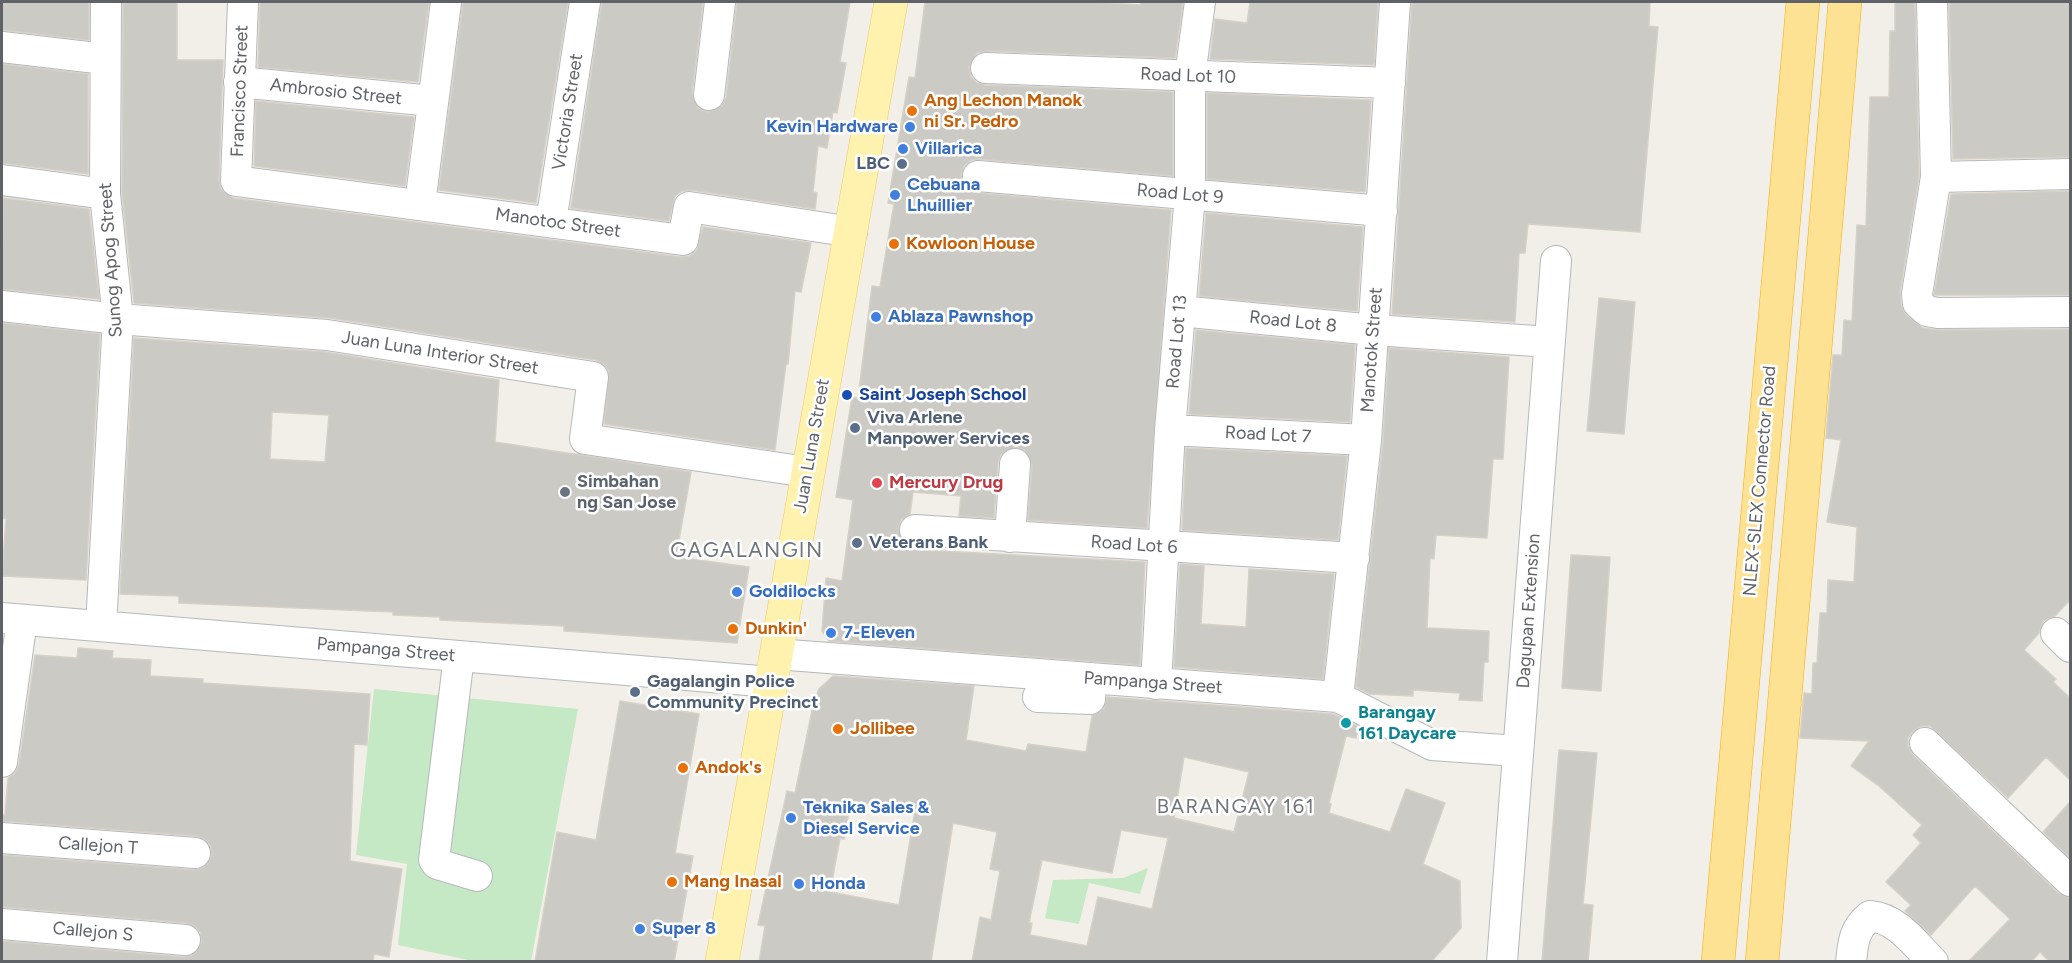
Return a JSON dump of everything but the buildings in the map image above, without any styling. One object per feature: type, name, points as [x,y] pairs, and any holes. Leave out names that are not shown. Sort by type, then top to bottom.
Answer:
[{"type":"highway","name":"NLEX-SLEX Connector Road","points":[[1718,962],[1803,2]]},
{"type":"highway","points":[[1762,962],[1845,2]]},
{"type":"main road","name":"Juan Luna Street","points":[[722,962],[891,2]]},
{"type":"street","name":"Sunog Apog Street","points":[[101,626],[118,319],[105,194],[106,2]]},
{"type":"street","name":"Francisco Street","points":[[236,181],[243,2]]},
{"type":"street","points":[[420,204],[446,2]]},
{"type":"street","name":"Victoria Street","points":[[551,222],[585,2]]},
{"type":"street","points":[[709,95],[720,2]]},
{"type":"street","name":"Road Lot 13","points":[[1156,684],[1170,430],[1190,195],[1190,76],[1200,2]]},
{"type":"street","name":"Manotok Street","points":[[1338,697],[1366,440],[1395,2]]},
{"type":"street","points":[[1932,2],[1936,177],[1917,294],[1920,307],[1927,311],[1961,314],[2070,312]]},
{"type":"street","points":[[2,47],[105,59]]},
{"type":"street","name":"Road Lot 10","points":[[986,69],[1390,84]]},
{"type":"street","name":"Ambrosio Street","points":[[239,82],[432,101]]},
{"type":"street","points":[[1936,177],[2070,174]]},
{"type":"street","name":"Road Lot 9","points":[[978,176],[1382,211]]},
{"type":"street","points":[[2,180],[105,194]]},
{"type":"street","name":"Manotoc Street","points":[[236,181],[682,240],[689,207],[852,232]]},
{"type":"street","name":"Dagupan Extension","points":[[1502,962],[1556,261]]},
{"type":"street","name":"Juan Luna Interior Street","points":[[2,306],[118,319],[327,335],[593,377],[585,439],[807,472]]},
{"type":"street","name":"Road Lot 8","points":[[1180,310],[1374,330],[1550,342]]},
{"type":"street","name":"Road Lot 7","points":[[1170,430],[1366,440]]},
{"type":"street","points":[[1010,537],[1014,464]]},
{"type":"street","name":"Road Lot 6","points":[[915,530],[1354,558]]},
{"type":"street","points":[[2,762],[12,619]]},
{"type":"street","name":"Pampanga Street","points":[[12,619],[459,656],[1090,678],[1338,697],[1432,745],[1518,751]]},
{"type":"street","points":[[459,656],[434,860],[437,864],[477,876]]},
{"type":"street","points":[[1038,697],[1090,699],[1090,678]]},
{"type":"street","points":[[1925,742],[2070,881]]},
{"type":"street","name":"Callejon T","points":[[2,838],[195,853]]},
{"type":"street","points":[[1851,962],[1853,938],[1859,924],[1870,916],[1883,917],[1895,925],[1934,962]]},
{"type":"street","name":"Callejon S","points":[[2,924],[184,940]]},
{"type":"green space","points":[[374,689],[578,709],[531,961],[473,961],[398,945],[407,864],[356,855]]},
{"type":"green space","points":[[1148,868],[1140,894],[1089,883],[1079,924],[1045,918],[1053,880],[1123,878]]},
{"type":"place","name":"Ang Lechon Manok ni Sr. Pedro","points":[[912,111]]},
{"type":"place","name":"Kevin Hardware","points":[[910,127]]},
{"type":"place","name":"Villarica","points":[[903,149]]},
{"type":"place","name":"LBC","points":[[902,164]]},
{"type":"place","name":"Cebuana Lhuillier","points":[[895,195]]},
{"type":"place","name":"Kowloon House","points":[[894,244]]},
{"type":"place","name":"Ablaza Pawnshop","points":[[876,317]]},
{"type":"place","name":"Saint Joseph School","points":[[847,395]]},
{"type":"place","name":"Viva Arlene Manpower Services","points":[[855,428]]},
{"type":"place","name":"Mercury Drug","points":[[877,483]]},
{"type":"place","name":"Simbahan ng San Jose","points":[[565,492]]},
{"type":"place","name":"Veterans Bank","points":[[857,543]]},
{"type":"place","name":"Goldilocks","points":[[737,592]]},
{"type":"place","name":"Dunkin'","points":[[733,629]]},
{"type":"place","name":"7-Eleven","points":[[831,633]]},
{"type":"place","name":"Gagalangin Police Community Precinct","points":[[635,692]]},
{"type":"place","name":"Barangay 161 Daycare","points":[[1346,723]]},
{"type":"place","name":"Jollibee","points":[[838,729]]},
{"type":"place","name":"Andok's","points":[[683,768]]},
{"type":"place","name":"Teknika Sales & Diesel Service","points":[[791,818]]},
{"type":"place","name":"Mang Inasal","points":[[672,882]]},
{"type":"place","name":"Honda","points":[[799,884]]},
{"type":"place","name":"Super 8","points":[[640,929]]},
{"type":"district","name":"GAGALANGIN","points":[[747,551]]},
{"type":"district","name":"BARANGAY 161","points":[[1236,807]]}]
